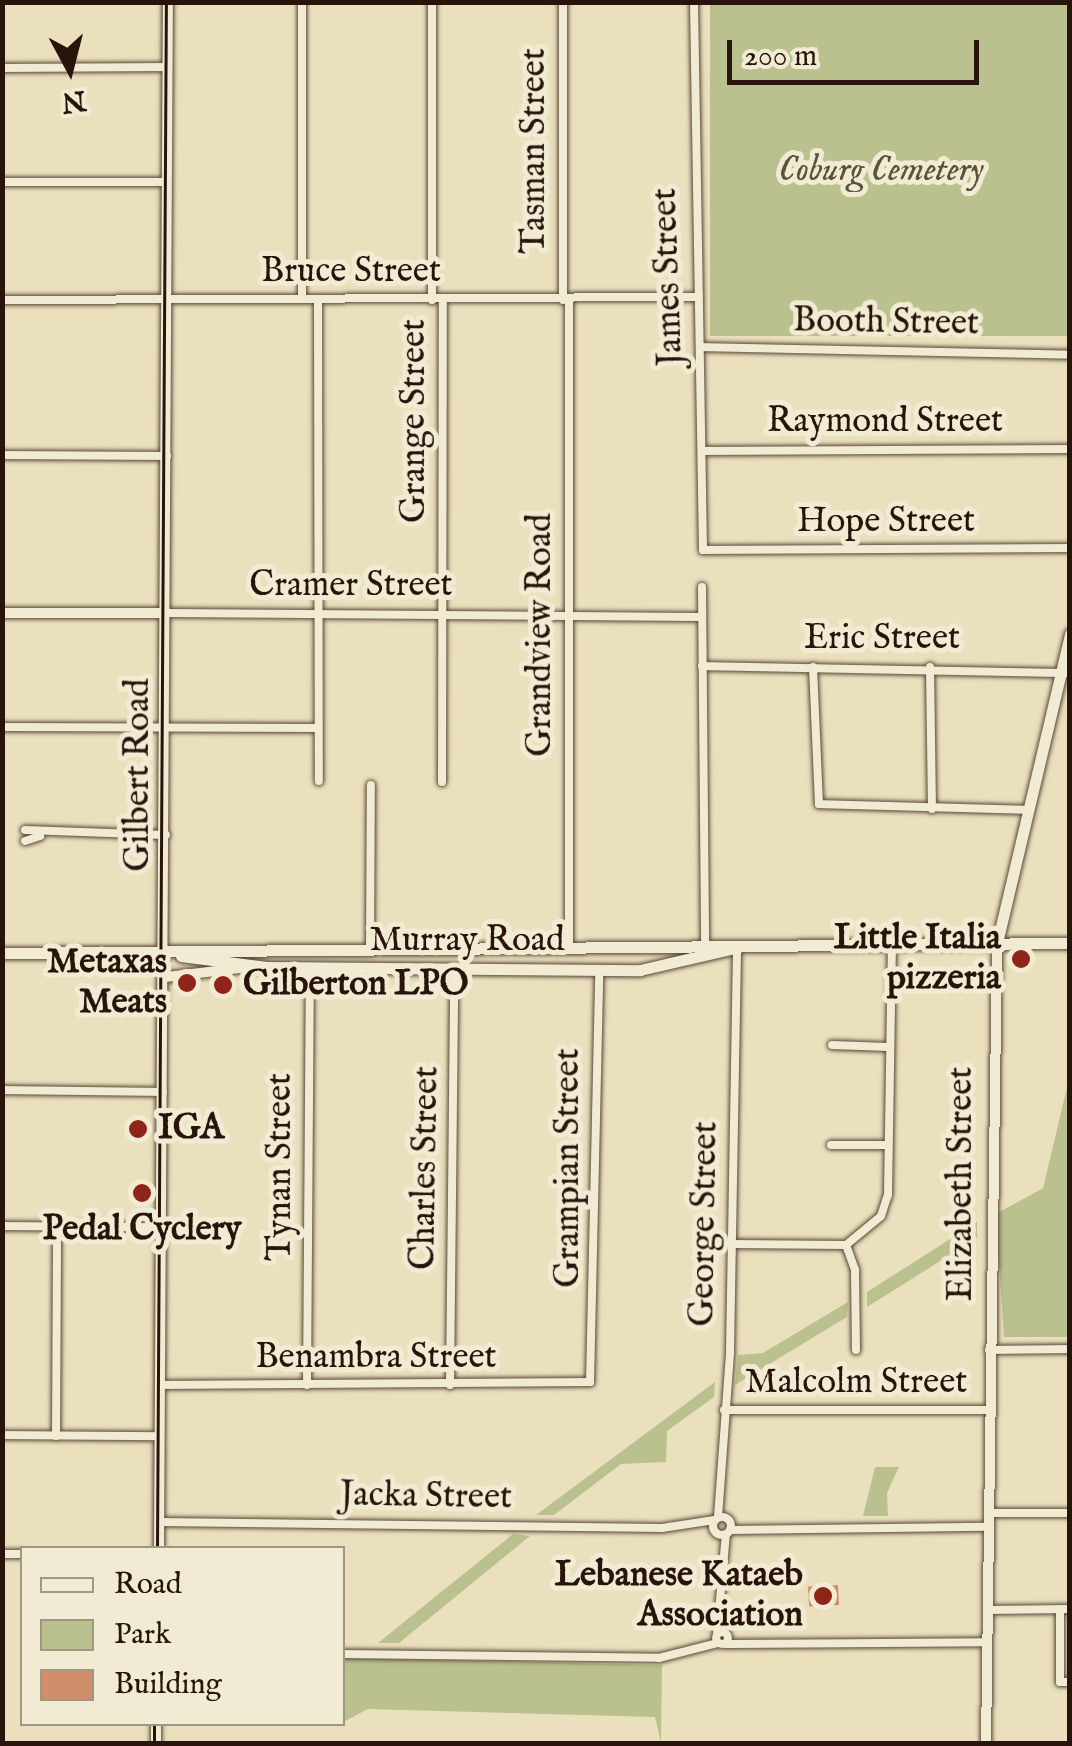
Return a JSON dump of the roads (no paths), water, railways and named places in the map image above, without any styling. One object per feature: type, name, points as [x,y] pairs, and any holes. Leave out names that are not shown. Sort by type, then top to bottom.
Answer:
[{"type":"main road","name":"Elizabeth Street","points":[[997,943],[1065,672],[1070,634]]},
{"type":"main road","name":"Murray Road","points":[[168,953],[266,967],[598,970],[656,969],[763,943]]},
{"type":"main road","name":"Murray Road","points":[[2,953],[599,953],[763,943],[1070,943]]},
{"type":"main road","name":"Tynan Street","points":[[310,968],[311,950]]},
{"type":"main road","points":[[370,950],[370,968]]},
{"type":"main road","name":"Charles Street","points":[[454,969],[455,951]]},
{"type":"main road","name":"Grandview Road","points":[[568,969],[569,952]]},
{"type":"main road","name":"Grampian Street","points":[[598,970],[599,953]]},
{"type":"street","name":"Gilbert Road","points":[[158,1546],[168,953],[168,2]]},
{"type":"street","points":[[302,2],[302,299]]},
{"type":"street","name":"Grange Street","points":[[432,2],[442,782]]},
{"type":"street","name":"Tasman Street","points":[[563,2],[566,300]]},
{"type":"street","name":"James Street","points":[[694,2],[703,550]]},
{"type":"street","points":[[2,68],[168,67]]},
{"type":"street","points":[[2,182],[167,182]]},
{"type":"street","name":"Bruce Street","points":[[2,300],[699,297]]},
{"type":"street","points":[[318,300],[319,782]]},
{"type":"street","name":"Grandview Road","points":[[566,300],[569,952]]},
{"type":"street","name":"Booth Street","points":[[701,347],[1070,355]]},
{"type":"street","name":"Raymond Street","points":[[702,450],[1070,449]]},
{"type":"street","points":[[2,456],[167,456]]},
{"type":"street","name":"Hope Street","points":[[703,550],[1070,548]]},
{"type":"street","points":[[702,587],[704,946]]},
{"type":"street","name":"Cramer Street","points":[[2,613],[569,613],[700,618]]},
{"type":"street","name":"Eric Street","points":[[702,666],[930,666],[1065,672]]},
{"type":"street","points":[[930,666],[932,809]]},
{"type":"street","points":[[812,667],[819,804],[1029,810]]},
{"type":"street","points":[[2,727],[317,728]]},
{"type":"street","points":[[370,950],[371,785]]},
{"type":"street","points":[[25,830],[45,835],[166,835]]},
{"type":"street","points":[[25,841],[45,835]]},
{"type":"street","points":[[732,1244],[846,1245],[881,1216],[887,1145],[892,943]]},
{"type":"street","name":"Elizabeth Street","points":[[986,1744],[988,1350],[997,943]]},
{"type":"street","name":"George Street","points":[[722,1637],[737,948]]},
{"type":"street","points":[[166,977],[266,967]]},
{"type":"street","name":"Tynan Street","points":[[307,1385],[310,968]]},
{"type":"street","name":"Charles Street","points":[[450,1385],[454,969]]},
{"type":"street","name":"Grampian Street","points":[[590,1382],[598,970]]},
{"type":"street","points":[[832,1045],[888,1047]]},
{"type":"street","points":[[2,1090],[164,1092]]},
{"type":"street","points":[[831,1145],[887,1145]]},
{"type":"street","points":[[2,1226],[163,1227]]},
{"type":"street","points":[[56,1436],[58,1226]]},
{"type":"street","points":[[846,1245],[855,1270],[856,1350]]},
{"type":"street","points":[[988,1350],[1070,1349]]},
{"type":"street","name":"Benambra Street","points":[[160,1385],[590,1382]]},
{"type":"street","name":"Malcolm Street","points":[[724,1410],[988,1410]]},
{"type":"street","points":[[2,1435],[160,1436]]},
{"type":"street","points":[[988,1513],[1070,1513]]},
{"type":"street","name":"Jacka Street","points":[[159,1522],[722,1526]]},
{"type":"street","points":[[722,1526],[987,1527]]},
{"type":"street","points":[[987,1610],[1065,1609],[1060,1682],[1070,1682]]},
{"type":"street","points":[[345,1654],[658,1658],[722,1637],[748,1641],[986,1642]]},
{"type":"tram line","points":[[157,1546],[166,2]]},
{"type":"tram line","points":[[154,1726],[154,1744]]},
{"type":"place","name":"Little Italia pizzeria","points":[[1021,959]]},
{"type":"place","name":"Metaxas Meats","points":[[187,983]]},
{"type":"place","name":"Gilberton LPO","points":[[223,985]]},
{"type":"place","name":"IGA","points":[[138,1129]]},
{"type":"place","name":"Pedal Cyclery","points":[[142,1193]]},
{"type":"place","name":"Lebanese Kataeb Association","points":[[823,1596]]},
{"type":"park label","name":"Coburg Cemetery","points":[[881,171]]}]
